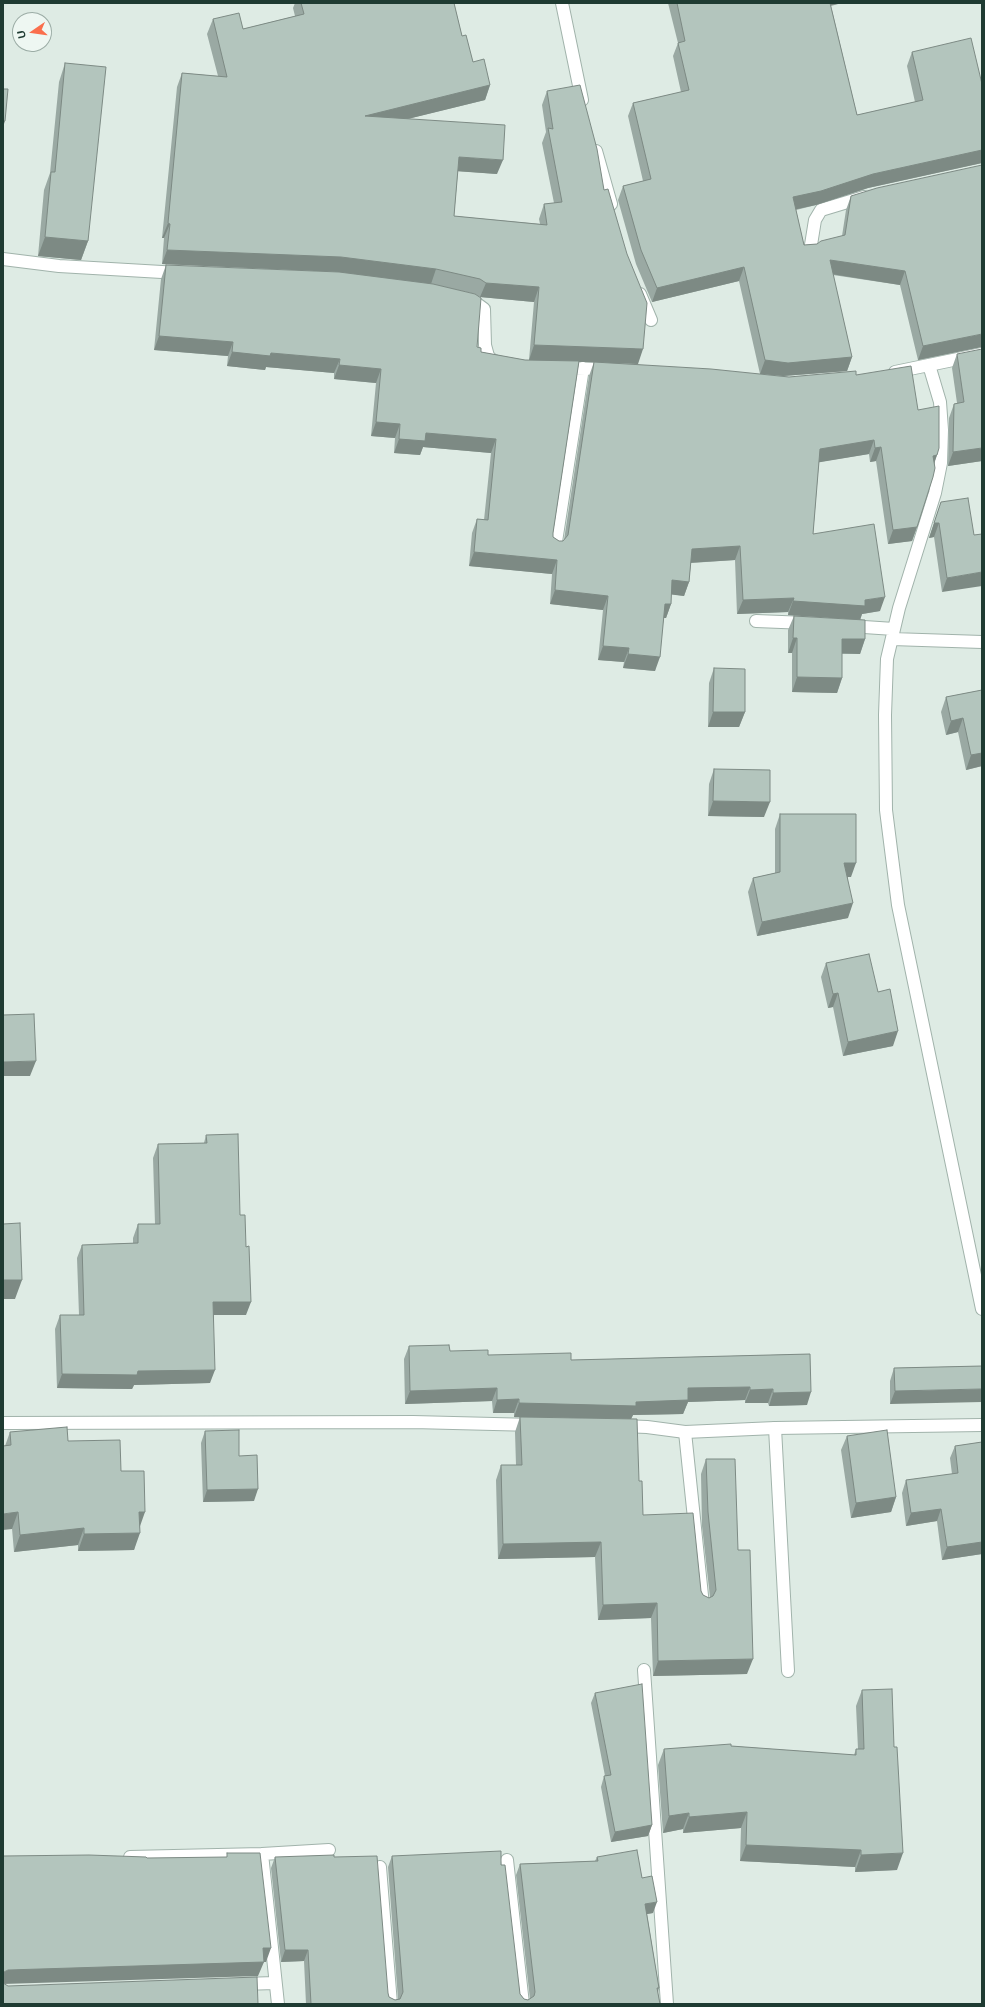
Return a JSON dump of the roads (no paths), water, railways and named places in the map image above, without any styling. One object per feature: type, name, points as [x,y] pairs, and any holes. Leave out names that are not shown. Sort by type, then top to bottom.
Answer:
[{"type":"street","points":[[562,3],[576,75],[586,113]]},
{"type":"street","points":[[594,143],[614,216]]},
{"type":"street","points":[[810,251],[815,220],[820,210],[877,194]]},
{"type":"street","points":[[3,259],[59,266],[193,273]]},
{"type":"street","points":[[634,280],[651,320]]},
{"type":"street","points":[[451,296],[473,301],[482,307],[486,315],[484,339],[488,356],[492,360],[509,365]]},
{"type":"street","points":[[882,373],[982,354]]},
{"type":"street","points":[[929,365],[940,402],[942,463],[935,493],[887,659],[885,715],[886,802],[898,905],[982,1309]]},
{"type":"street","points":[[554,368],[619,370]]},
{"type":"street","points":[[555,548],[583,368]]},
{"type":"street","points":[[756,621],[817,624]]},
{"type":"street","points":[[840,625],[893,634],[982,642]]},
{"type":"street","points":[[3,1423],[412,1422],[545,1425]]},
{"type":"street","points":[[608,1426],[647,1427],[686,1432],[775,1428],[982,1425]]},
{"type":"street","points":[[775,1428],[788,1671]]},
{"type":"street","points":[[686,1432],[703,1606]]},
{"type":"street","points":[[644,1670],[667,2004]]},
{"type":"street","points":[[115,1857],[262,1854],[329,1850]]},
{"type":"street","points":[[262,1854],[278,2004]]},
{"type":"street","points":[[507,1860],[523,2004]]},
{"type":"street","points":[[380,1867],[391,2004]]},
{"type":"street","points":[[228,1985],[275,1983]]}]
